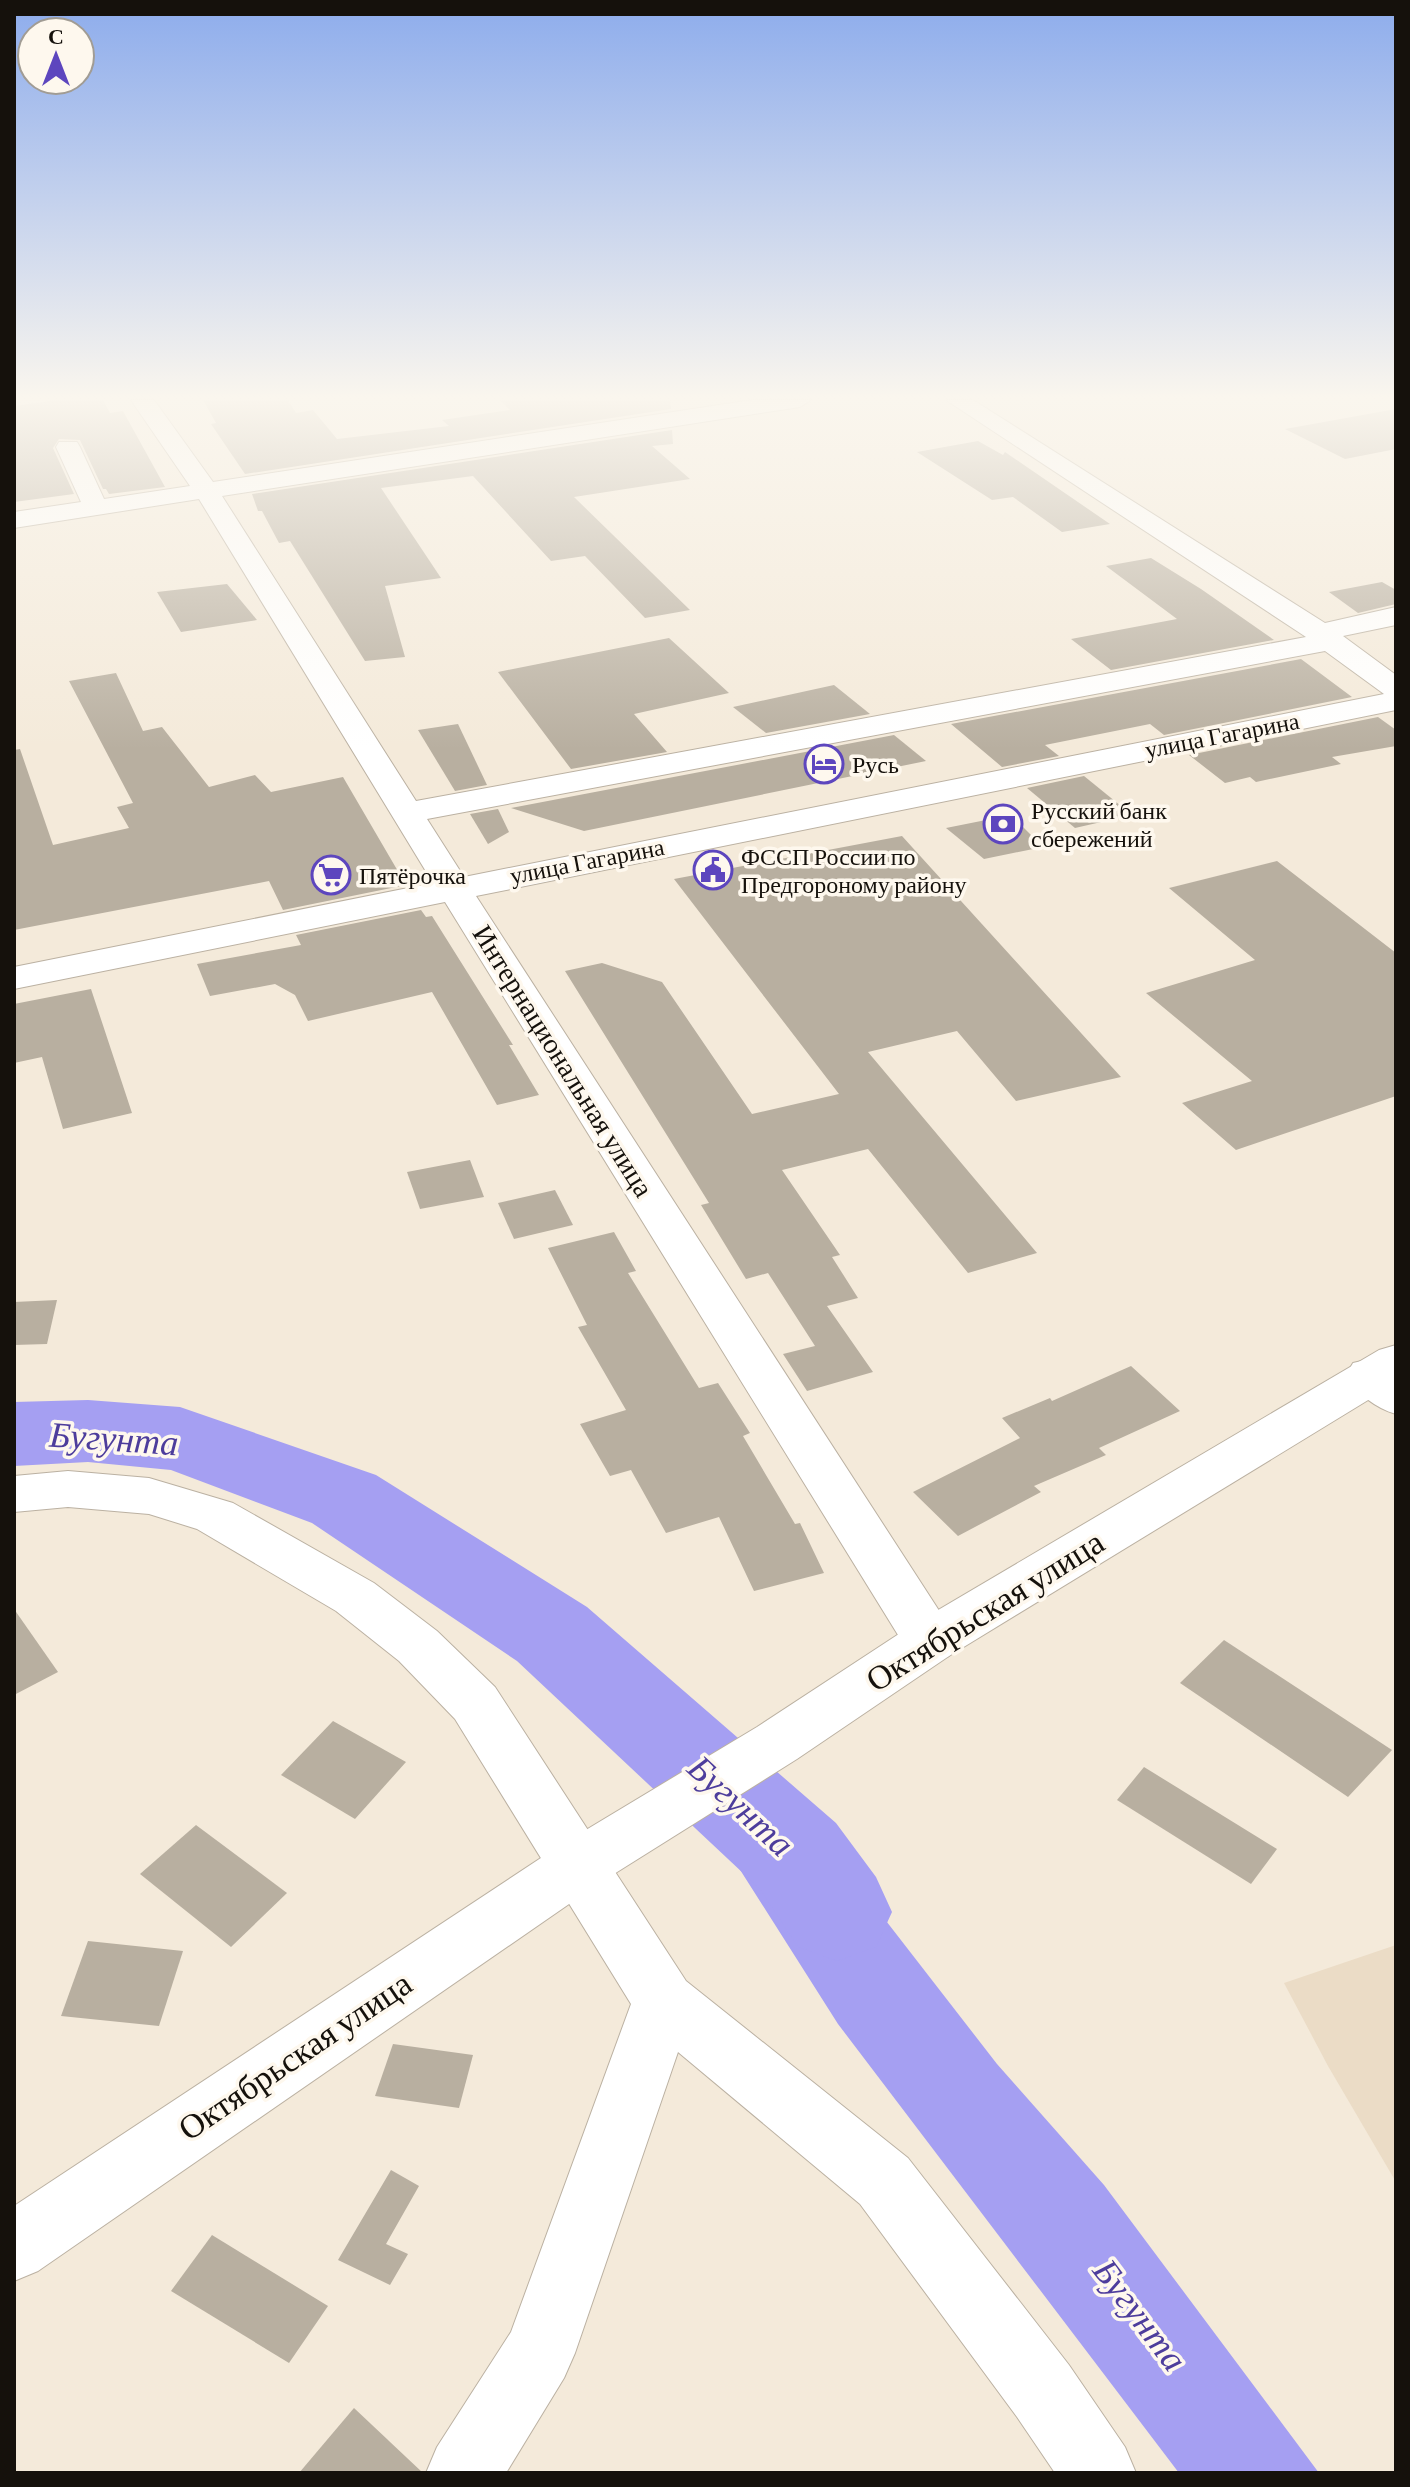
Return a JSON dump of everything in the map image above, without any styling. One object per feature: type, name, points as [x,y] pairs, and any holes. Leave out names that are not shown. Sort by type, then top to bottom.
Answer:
[{"type":"street","points":[[14,520],[41,516]]},
{"type":"street","name":"Интернациональная улица","points":[[222,516],[930,1641]]},
{"type":"street","points":[[1137,516],[1325,637],[1396,689]]},
{"type":"street","points":[[406,813],[1325,637],[1396,616]]},
{"type":"street","name":"улица Гагарина","points":[[14,978],[1396,701]]},
{"type":"street","name":"Октябрьская улица","points":[[14,2247],[601,1851],[777,1743],[930,1641],[1387,1378]]},
{"type":"street","points":[[14,1494],[68,1489],[149,1496],[215,1516],[355,1597],[418,1646],[475,1703],[601,1851],[664,2001],[884,2181],[1043,2391],[1099,2473]]},
{"type":"street","points":[[463,2473],[539,2353],[664,2001]]},
{"type":"shaded area","points":[[1396,1945],[1396,2182],[1284,1983]]},
{"type":"water","points":[[797,1806],[997,2064],[1104,2185],[1319,2473],[1179,2473],[838,2024],[730,1854]]},
{"type":"building","points":[[265,516],[400,516],[441,578],[385,586],[405,657],[365,661],[290,541],[279,543]]},
{"type":"building","points":[[510,516],[594,516],[690,610],[645,618],[585,556],[551,561]]},
{"type":"building","points":[[1040,516],[1098,516],[1110,524],[1062,532]]},
{"type":"building","points":[[1151,558],[1274,640],[1111,670],[1071,639],[1177,619],[1106,566]]},
{"type":"building","points":[[1382,582],[1396,590],[1396,604],[1358,613],[1329,592]]},
{"type":"building","points":[[227,584],[257,620],[181,632],[157,592]]},
{"type":"building","points":[[669,638],[729,693],[634,714],[667,752],[571,769],[498,672]]},
{"type":"building","points":[[1301,659],[1352,697],[1164,735],[1150,724],[1045,745],[1059,756],[1002,767],[951,724]]},
{"type":"building","points":[[116,673],[143,731],[162,727],[209,787],[255,775],[271,792],[343,777],[406,885],[283,910],[269,881],[14,930],[14,750],[20,749],[53,845],[129,828],[117,807],[133,803],[69,681]]},
{"type":"building","points":[[834,685],[870,714],[766,733],[733,707]]},
{"type":"building","points":[[1378,717],[1396,730],[1396,746],[1332,757],[1341,764],[1256,782],[1250,777],[1225,783],[1189,755]]},
{"type":"building","points":[[458,724],[487,785],[455,791],[418,730]]},
{"type":"building","name":"Русь","points":[[894,735],[926,761],[584,831],[511,808]]},
{"type":"building","points":[[1084,776],[1132,815],[1075,828],[1027,788]]},
{"type":"building","points":[[498,809],[509,832],[488,844],[470,814]]},
{"type":"building","points":[[1011,815],[1043,847],[984,859],[946,828]]},
{"type":"building","points":[[902,836],[1121,1077],[1016,1101],[957,1031],[868,1052],[1037,1253],[968,1273],[868,1149],[782,1170],[840,1255],[832,1257],[858,1298],[827,1306],[873,1372],[807,1391],[783,1354],[815,1346],[768,1273],[746,1279],[701,1205],[709,1203],[565,971],[602,963],[662,982],[752,1114],[839,1094],[674,879]]},
{"type":"building","points":[[1277,861],[1396,953],[1396,1096],[1236,1150],[1182,1103],[1252,1081],[1146,993],[1255,960],[1169,888]]},
{"type":"building","points":[[421,910],[426,917],[432,916],[513,1045],[509,1045],[539,1095],[497,1105],[432,992],[308,1021],[295,995],[275,984],[210,996],[197,964],[301,945],[296,935]]},
{"type":"building","points":[[91,989],[132,1113],[63,1129],[42,1057],[14,1063],[14,1004]]},
{"type":"building","points":[[470,1160],[484,1197],[420,1209],[407,1172]]},
{"type":"building","points":[[555,1190],[573,1225],[514,1239],[498,1203]]},
{"type":"building","points":[[614,1232],[636,1271],[628,1273],[699,1388],[718,1383],[750,1433],[743,1436],[795,1524],[800,1523],[824,1573],[754,1591],[719,1517],[666,1533],[631,1470],[610,1476],[580,1424],[626,1410],[578,1327],[587,1325],[548,1248]]},
{"type":"building","points":[[57,1300],[47,1344],[14,1345],[14,1302]]},
{"type":"building","points":[[1131,1366],[1180,1411],[1099,1448],[1106,1455],[1034,1486],[1041,1492],[958,1536],[913,1492],[1020,1438],[1002,1418],[1050,1398],[1052,1401]]},
{"type":"building","points":[[14,1609],[58,1672],[14,1695]]},
{"type":"building","points":[[1224,1640],[1392,1750],[1348,1797],[1180,1683]]},
{"type":"building","points":[[333,1721],[406,1762],[355,1819],[281,1775]]},
{"type":"building","points":[[1144,1767],[1277,1849],[1251,1884],[1117,1800]]},
{"type":"building","points":[[196,1825],[287,1893],[231,1947],[140,1874]]},
{"type":"building","points":[[88,1941],[183,1951],[159,2026],[61,2016]]},
{"type":"building","points":[[393,2044],[473,2055],[459,2108],[375,2096]]},
{"type":"building","points":[[391,2170],[419,2186],[386,2244],[408,2254],[390,2285],[338,2260]]},
{"type":"building","points":[[212,2235],[328,2306],[289,2363],[171,2291]]},
{"type":"building","points":[[354,2408],[423,2473],[299,2473]]},
{"type":"waterway","name":"Бугунта","points":[[14,1434],[88,1431],[180,1439],[344,1499],[552,1634],[798,1856],[837,1912]]},
{"type":"place","name":"Русь","points":[[824,764]]},
{"type":"place","name":"Русский банк сбережений","points":[[1003,824]]},
{"type":"place","name":"ФССП России по Предгороному району","points":[[713,870]]},
{"type":"place","name":"Пятёрочка","points":[[331,875]]}]
